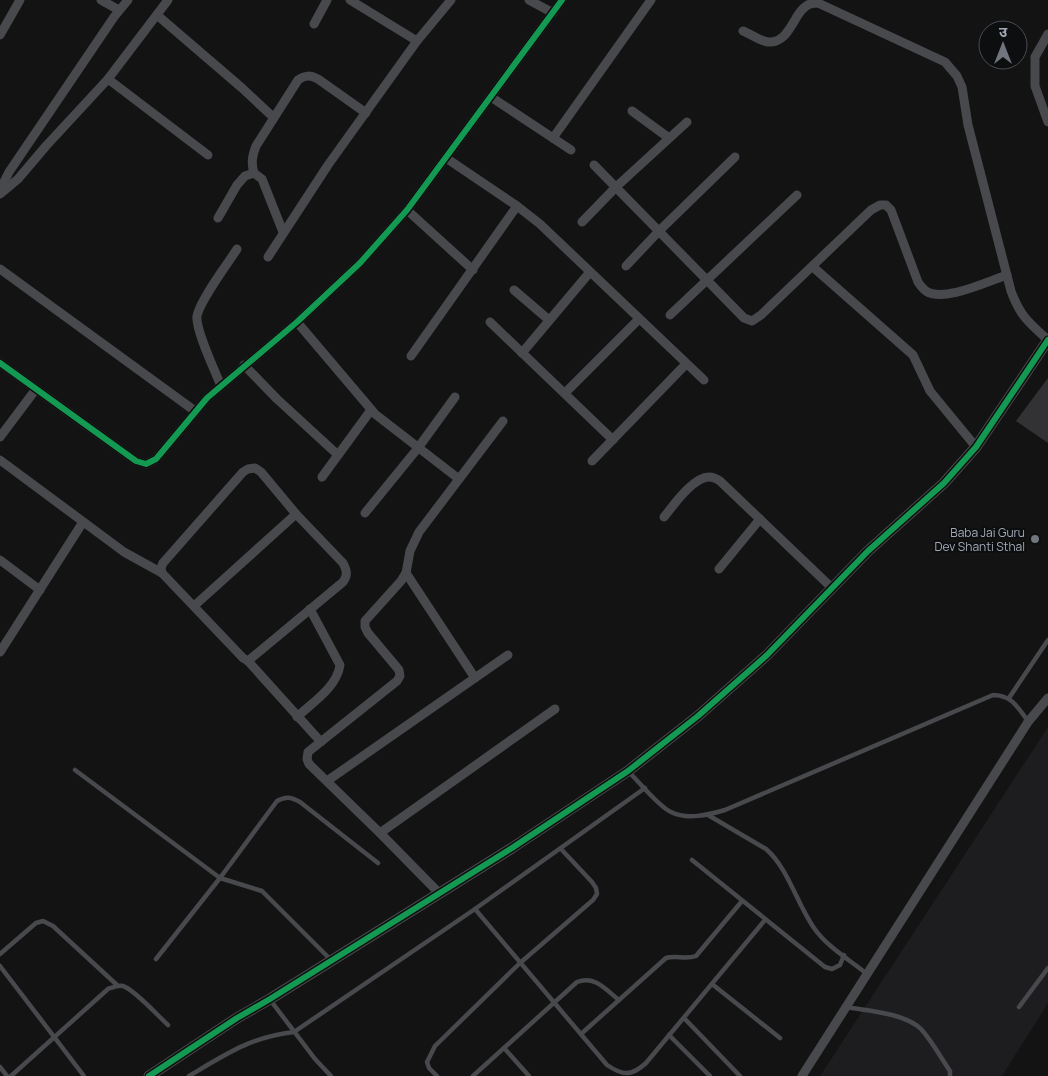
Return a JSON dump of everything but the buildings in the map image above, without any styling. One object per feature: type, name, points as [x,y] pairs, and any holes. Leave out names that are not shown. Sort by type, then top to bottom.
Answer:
[{"type":"street","points":[[0,35],[20,0]]},
{"type":"street","points":[[101,0],[119,10]]},
{"type":"street","points":[[0,192],[9,172],[119,10],[128,0]]},
{"type":"street","points":[[0,192],[18,179],[108,78],[168,0]]},
{"type":"street","points":[[314,24],[327,0]]},
{"type":"street","points":[[350,0],[417,41]]},
{"type":"street","points":[[268,257],[283,232],[417,41],[451,0]]},
{"type":"street","points":[[528,0],[552,13]]},
{"type":"street","points":[[0,363],[136,461],[146,464],[156,459],[195,411],[244,365],[297,322],[360,262],[407,210],[562,0]]},
{"type":"street","points":[[552,138],[651,0]]},
{"type":"street","points":[[149,1076],[238,1018],[512,848],[628,771],[669,740],[767,655],[868,551],[944,483],[976,447],[1048,340],[1028,322],[1017,308],[968,125],[962,87],[952,68],[945,62],[818,3],[810,4],[803,9],[782,38],[775,41],[766,42],[743,31]]},
{"type":"street","points":[[157,15],[273,117]]},
{"type":"street","points":[[1048,34],[1035,57],[1035,86],[1048,122]]},
{"type":"street","points":[[283,232],[262,179],[254,174],[251,164],[252,155],[273,117],[298,80],[304,76],[312,76],[366,113]]},
{"type":"street","points":[[108,78],[208,155]]},
{"type":"street","points":[[490,97],[570,150]]},
{"type":"street","points":[[632,110],[669,138]]},
{"type":"street","points":[[582,222],[616,187],[687,122]]},
{"type":"street","points":[[626,266],[735,157]]},
{"type":"street","points":[[446,158],[540,224],[704,380]]},
{"type":"street","points":[[594,165],[744,318],[752,321],[813,267],[871,210],[880,205],[886,205],[891,210],[918,282],[926,291],[936,294],[948,294],[1007,275]]},
{"type":"street","points":[[218,218],[237,186],[246,176],[254,174]]},
{"type":"street","points":[[670,315],[797,195]]},
{"type":"street","points":[[412,356],[516,206]]},
{"type":"street","points":[[407,210],[473,270]]},
{"type":"street","points":[[221,386],[200,332],[197,317],[202,305],[237,249]]},
{"type":"street","points":[[813,267],[913,355],[930,391],[976,447]]},
{"type":"street","points":[[0,269],[195,411]]},
{"type":"street","points":[[522,353],[590,272]]},
{"type":"street","points":[[514,290],[549,320]]},
{"type":"street","points":[[565,394],[639,319]]},
{"type":"street","points":[[297,322],[371,410],[459,479]]},
{"type":"street","points":[[490,322],[614,440]]},
{"type":"street","points":[[592,461],[686,364]]},
{"type":"street","points":[[244,365],[277,399],[338,455]]},
{"type":"street","points":[[0,437],[36,389]]},
{"type":"street","points":[[366,513],[418,448],[455,397]]},
{"type":"street","points":[[322,477],[371,410]]},
{"type":"street","points":[[439,893],[380,832],[309,764],[306,758],[308,752],[397,681],[400,676],[399,670],[368,632],[365,627],[365,621],[402,581],[406,573],[413,541],[503,421]]},
{"type":"street","points":[[0,460],[124,552],[162,573],[248,661],[321,742]]},
{"type":"street","points":[[162,573],[163,563],[243,472],[255,468],[260,472],[343,564],[346,576],[343,582],[248,661]]},
{"type":"street","points":[[664,517],[690,487],[700,479],[710,476],[720,481],[832,588]]},
{"type":"street","points":[[194,606],[296,514]]},
{"type":"street","points":[[719,569],[760,519]]},
{"type":"street","points":[[0,652],[83,522]]},
{"type":"street","points":[[0,560],[40,590]]},
{"type":"street","points":[[406,573],[475,678]]},
{"type":"street","points":[[297,717],[334,683],[339,674],[340,665],[310,610]]},
{"type":"street","points":[[327,781],[508,655]]},
{"type":"street","points":[[802,1076],[1028,722],[1048,698]]},
{"type":"street","points":[[380,832],[555,709]]},
{"type":"lane","points":[[1009,698],[1048,640]]},
{"type":"lane","points":[[628,771],[669,812],[679,815],[708,815],[725,810],[993,695],[1002,695],[1009,698],[1028,722]]},
{"type":"lane","points":[[75,770],[220,878],[262,891],[331,960]]},
{"type":"lane","points":[[189,1076],[232,1050],[256,1039],[274,1034],[294,1032],[475,909],[644,788]]},
{"type":"lane","points":[[156,959],[220,878],[277,801],[285,797],[293,798],[300,802],[378,863]]},
{"type":"lane","points":[[708,815],[766,849],[774,856],[813,926],[820,935],[868,974]]},
{"type":"lane","points":[[437,1076],[427,1062],[435,1046],[520,963],[593,900],[597,894],[592,882],[561,848]]},
{"type":"lane","points":[[692,860],[825,967],[832,969],[840,965],[844,956]]},
{"type":"lane","points":[[581,1034],[666,958],[672,956],[689,958],[696,956],[742,901]]},
{"type":"lane","points":[[475,909],[607,1065],[616,1071],[626,1074],[638,1072],[765,920]]},
{"type":"lane","points":[[0,954],[36,923],[43,921],[53,926],[117,985]]},
{"type":"lane","points":[[0,966],[84,1076]]},
{"type":"lane","points":[[1020,1007],[1048,968]]},
{"type":"lane","points":[[477,1075],[504,1048],[578,982],[586,979],[599,984],[619,1000]]},
{"type":"lane","points":[[712,984],[780,1038]]},
{"type":"lane","points":[[0,1067],[9,1076],[108,989],[117,985],[125,986],[133,992],[168,1025]]},
{"type":"lane","points":[[270,999],[315,1059],[331,1076]]},
{"type":"lane","points":[[846,1007],[902,1018],[913,1022],[921,1029],[950,1071],[950,1076]]},
{"type":"lane","points":[[684,1018],[740,1076]]},
{"type":"lane","points":[[669,1035],[710,1076]]},
{"type":"lane","points":[[504,1048],[529,1076]]},
{"type":"shaded area","points":[[1048,727],[1048,1003],[1002,1076],[820,1076]]},
{"type":"cycle path","points":[[0,363],[136,461],[146,464],[156,459],[207,398],[297,322],[360,263],[407,210],[562,0]]},
{"type":"cycle path","points":[[149,1076],[237,1018],[512,848],[628,771],[698,716],[767,655],[868,551],[944,483],[976,447],[1048,340]]},
{"type":"place","name":"Baba Jai Guru Dev Shanti Sthal","points":[[1035,539]]}]
